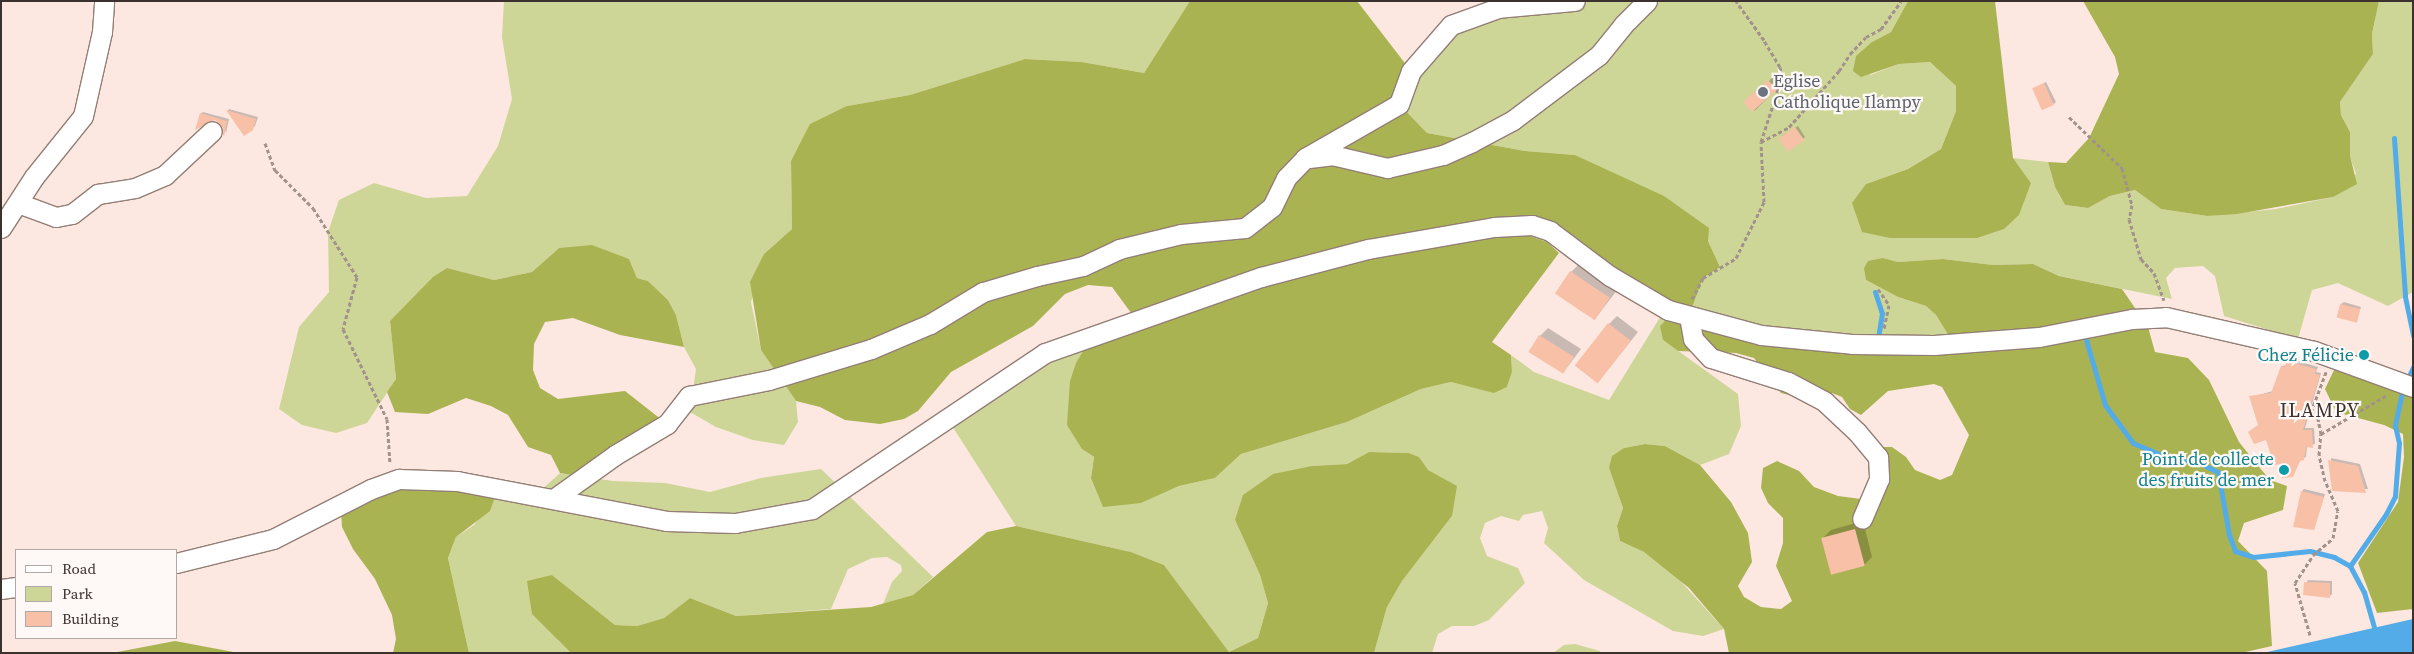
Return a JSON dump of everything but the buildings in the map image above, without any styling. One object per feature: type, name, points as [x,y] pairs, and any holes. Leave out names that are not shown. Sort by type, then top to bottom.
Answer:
[{"type":"street","points":[[1,228],[34,177],[83,116],[102,32],[104,1]]},
{"type":"street","points":[[555,498],[615,455],[667,424],[689,396],[769,380],[872,349],[930,324],[983,292],[1037,276],[1083,266],[1119,249],[1181,234],[1245,228],[1272,207],[1286,178],[1305,158],[1399,104],[1411,71],[1451,25],[1498,8],[1574,1]]},
{"type":"street","points":[[1305,158],[1332,155],[1387,168],[1443,155],[1472,142],[1513,120],[1599,55],[1647,1]]},
{"type":"street","points":[[18,203],[56,217],[72,214],[98,194],[135,188],[165,175],[212,131]]},
{"type":"street","points":[[178,563],[273,539],[389,482],[399,479],[458,481],[555,498],[666,521],[736,523],[812,509],[1045,353],[1261,277],[1368,249],[1494,227],[1532,225],[1550,230],[1610,276],[1668,310],[1761,335],[1882,344],[1934,345],[2039,337],[2132,319],[2166,317],[2260,337],[2334,357],[2408,385]]},
{"type":"street","points":[[1689,316],[1693,339],[1711,358],[1788,382],[1824,401],[1857,432],[1878,457],[1879,479],[1862,519]]},
{"type":"street","points":[[1,589],[15,587]]},
{"type":"path","points":[[1689,316],[1692,299],[1703,278],[1736,258],[1760,215],[1765,174],[1759,156],[1761,142],[1782,77],[1768,47],[1736,1]]},
{"type":"path","points":[[1761,142],[1789,127],[1839,71],[1850,54],[1866,37],[1881,29],[1901,1]]},
{"type":"path","points":[[2069,117],[2122,168],[2132,205],[2129,219],[2140,259],[2154,273],[2163,295],[2166,317]]},
{"type":"path","points":[[265,143],[274,170],[313,208],[357,277],[343,329],[387,419],[389,482]]},
{"type":"path","points":[[1878,289],[1889,305],[1882,344]]},
{"type":"path","points":[[2310,635],[2295,583],[2318,550],[2333,538],[2338,511],[2319,455],[2321,434],[2318,419],[2311,412],[2334,357]]},
{"type":"path","points":[[2321,434],[2408,385]]},
{"type":"green space","points":[[504,1],[1190,1],[1144,73],[1082,62],[1025,59],[910,95],[847,106],[791,161],[792,229],[764,254],[751,302],[761,350],[796,401],[798,422],[784,445],[753,440],[716,427],[690,412],[696,369],[684,347],[676,315],[668,300],[648,281],[637,278],[629,259],[559,248],[532,272],[494,280],[447,268],[390,321],[396,379],[367,423],[336,433],[302,425],[279,409],[299,327],[329,292],[328,232],[339,200],[374,183],[426,198],[467,196],[498,146],[512,99],[502,37]]},
{"type":"green space","points":[[1190,1],[1357,1],[1411,71],[1399,104],[1427,133],[1525,151],[1575,155],[1664,196],[1709,228],[1708,241],[1720,267],[1703,278],[1689,315],[1761,335],[1952,341],[1936,315],[1926,306],[1898,297],[1866,280],[1864,268],[1868,261],[1883,258],[1898,262],[1943,259],[1993,265],[2033,264],[2059,276],[2122,289],[2148,327],[2155,352],[2188,358],[2209,380],[2239,442],[2270,480],[2287,486],[2283,510],[2244,523],[2238,541],[2267,571],[2272,646],[2241,653],[1729,653],[1724,629],[1689,588],[1644,552],[1620,541],[1617,526],[1623,508],[1609,468],[1612,456],[1624,448],[1645,444],[1665,446],[1700,465],[1731,502],[1748,533],[1752,562],[1738,586],[1744,597],[1761,607],[1781,609],[1792,601],[1776,566],[1783,543],[1783,518],[1768,503],[1761,488],[1763,468],[1777,461],[1799,471],[1814,487],[1838,496],[1869,500],[1880,447],[1892,447],[1906,457],[1915,470],[1940,480],[1952,475],[1969,435],[1942,387],[1934,384],[1888,391],[1861,415],[1850,409],[1842,397],[1832,393],[1825,393],[1814,401],[1781,393],[1754,358],[1736,353],[1678,351],[1663,340],[1660,326],[1667,319],[1550,231],[1368,249],[1137,321],[1112,287],[1088,285],[1065,294],[1033,326],[951,372],[918,411],[904,419],[880,424],[845,420],[820,407],[796,401],[761,350],[750,282],[764,254],[792,229],[791,161],[810,124],[847,106],[910,95],[1025,59],[1082,62],[1144,73]]},
{"type":"green space","points":[[1495,1],[1908,1],[1891,32],[1872,42],[1870,75],[1899,64],[1930,62],[1956,86],[1956,111],[1941,149],[1908,169],[1866,184],[2031,183],[2013,158],[2048,162],[2055,187],[2065,205],[2088,208],[2110,196],[2135,190],[2161,209],[2207,216],[2276,209],[2333,197],[2356,174],[2350,157],[2350,132],[2341,115],[2340,102],[2373,54],[2372,34],[2379,1],[2413,1],[2413,292],[2388,306],[2338,283],[2312,290],[2298,339],[2224,316],[2215,276],[2203,266],[2175,268],[2166,278],[2172,299],[2059,276],[2033,264],[1993,265],[1943,259],[1898,262],[1883,258],[1866,280],[1898,297],[1926,306],[1936,315],[1952,341],[1852,344],[1689,316],[1692,299],[1703,278],[1720,267],[1708,241],[1617,175],[1575,155],[1525,151],[1427,133],[1399,104],[1411,71]]},
{"type":"green space","points":[[1908,1],[1995,1],[2013,158],[2031,183],[2019,215],[2004,229],[1977,238],[1890,238],[1862,232],[1852,203],[1866,184],[1908,169],[1941,149],[1956,111],[1956,86],[1930,62],[1899,64],[1861,77],[1853,71],[1856,56],[1872,42],[1891,32]]},
{"type":"green space","points":[[2083,1],[2379,1],[2372,34],[2373,54],[2340,102],[2341,115],[2350,132],[2350,156],[2357,184],[2333,197],[2237,214],[2207,216],[2161,209],[2135,190],[2110,196],[2088,208],[2065,205],[2055,187],[2048,162],[2066,163],[2089,138],[2119,74],[2115,57]]},
{"type":"green space","points":[[1495,235],[1527,235],[1547,242],[1559,253],[1492,342],[1511,355],[1512,372],[1507,387],[1494,393],[1451,382],[1421,389],[1347,422],[1241,454],[1215,478],[1179,486],[1141,503],[1103,507],[1091,478],[1094,457],[1082,449],[1067,425],[1070,381],[1076,363],[1085,348],[1187,309],[1309,271]]},
{"type":"green space","points":[[592,245],[629,259],[637,278],[648,281],[668,300],[676,315],[684,347],[620,335],[573,318],[545,322],[534,344],[533,370],[540,388],[558,399],[625,391],[667,424],[585,477],[560,473],[551,455],[528,447],[508,415],[491,406],[466,398],[428,414],[395,412],[387,392],[396,379],[390,321],[433,277],[447,268],[494,280],[532,272],[559,248]]},
{"type":"green space","points":[[1662,314],[1667,319],[1663,340],[1738,394],[1741,426],[1729,454],[1700,465],[1665,446],[1645,444],[1624,448],[1609,468],[1623,508],[1617,526],[1620,541],[1644,552],[1675,575],[1724,629],[1703,636],[1673,631],[1584,580],[1544,543],[1548,528],[1542,511],[1523,515],[1519,521],[1501,516],[1485,523],[1480,538],[1487,556],[1518,568],[1525,583],[1489,620],[1474,626],[1452,626],[1438,634],[1432,653],[1374,653],[1387,607],[1402,581],[1452,516],[1419,457],[1409,453],[1369,452],[1347,464],[1312,466],[1235,520],[1260,575],[1268,603],[1258,638],[1229,652],[1164,565],[1131,552],[1016,526],[947,418],[1045,353],[1085,348],[1082,449],[1094,457],[1091,478],[1140,503],[1179,486],[1215,478],[1241,454],[1347,422],[1421,389],[1451,382],[1494,392],[1507,387],[1512,372],[1511,355],[1534,372],[1609,400]]},
{"type":"green space","points":[[2335,368],[2396,391],[2413,377],[2413,609],[2377,613],[2358,563],[2398,502],[2404,457],[2403,434],[2384,425],[2336,412],[2325,389]]},
{"type":"green space","points":[[1369,452],[1409,453],[1419,457],[1428,470],[1457,486],[1452,516],[1402,581],[1387,607],[1374,653],[571,653],[532,614],[527,581],[552,575],[615,625],[637,626],[664,618],[690,598],[736,616],[871,607],[913,595],[987,532],[1016,526],[1131,552],[1164,565],[1229,652],[1258,638],[1268,603],[1260,575],[1235,520],[1243,495],[1273,474],[1312,466],[1347,464]]},
{"type":"green space","points":[[821,469],[933,577],[913,595],[883,604],[892,582],[902,571],[901,565],[887,557],[872,558],[848,569],[831,609],[736,616],[690,598],[664,618],[637,626],[615,625],[552,575],[558,640],[571,653],[469,653],[448,558],[456,537],[474,525],[495,497],[527,503],[560,473],[613,481],[665,483],[710,492],[761,478]]},
{"type":"green space","points":[[401,484],[495,497],[490,511],[456,537],[448,558],[469,653],[393,653],[396,639],[392,615],[375,579],[353,549],[342,527],[341,512]]},
{"type":"green space","points":[[175,641],[239,653],[112,653]]},
{"type":"green space","points":[[1575,644],[1600,651],[1601,653],[1553,653],[1564,645]]},
{"type":"water","points":[[2413,619],[2413,653],[2263,653]]},
{"type":"waterway","points":[[2394,138],[2405,297],[2413,336]]},
{"type":"waterway","points":[[1875,292],[1882,313],[1878,338]]},
{"type":"waterway","points":[[2084,333],[2105,405],[2133,443],[2166,457],[2202,464],[2218,472],[2229,535],[2235,551],[2253,557],[2310,551],[2334,557],[2350,566],[2364,592],[2376,634]]},
{"type":"waterway","points":[[2407,380],[2413,367]]},
{"type":"waterway","points":[[2350,566],[2386,514],[2395,496],[2399,443],[2395,425],[2403,388]]},
{"type":"place","name":"Eglise Catholique Ilampy","points":[[1763,92]]},
{"type":"place","name":"Chez Félicie","points":[[2364,355]]},
{"type":"place","name":"Point de collecte des fruits de mer","points":[[2284,470]]},
{"type":"district","name":"ILAMPY","points":[[2320,410]]}]
